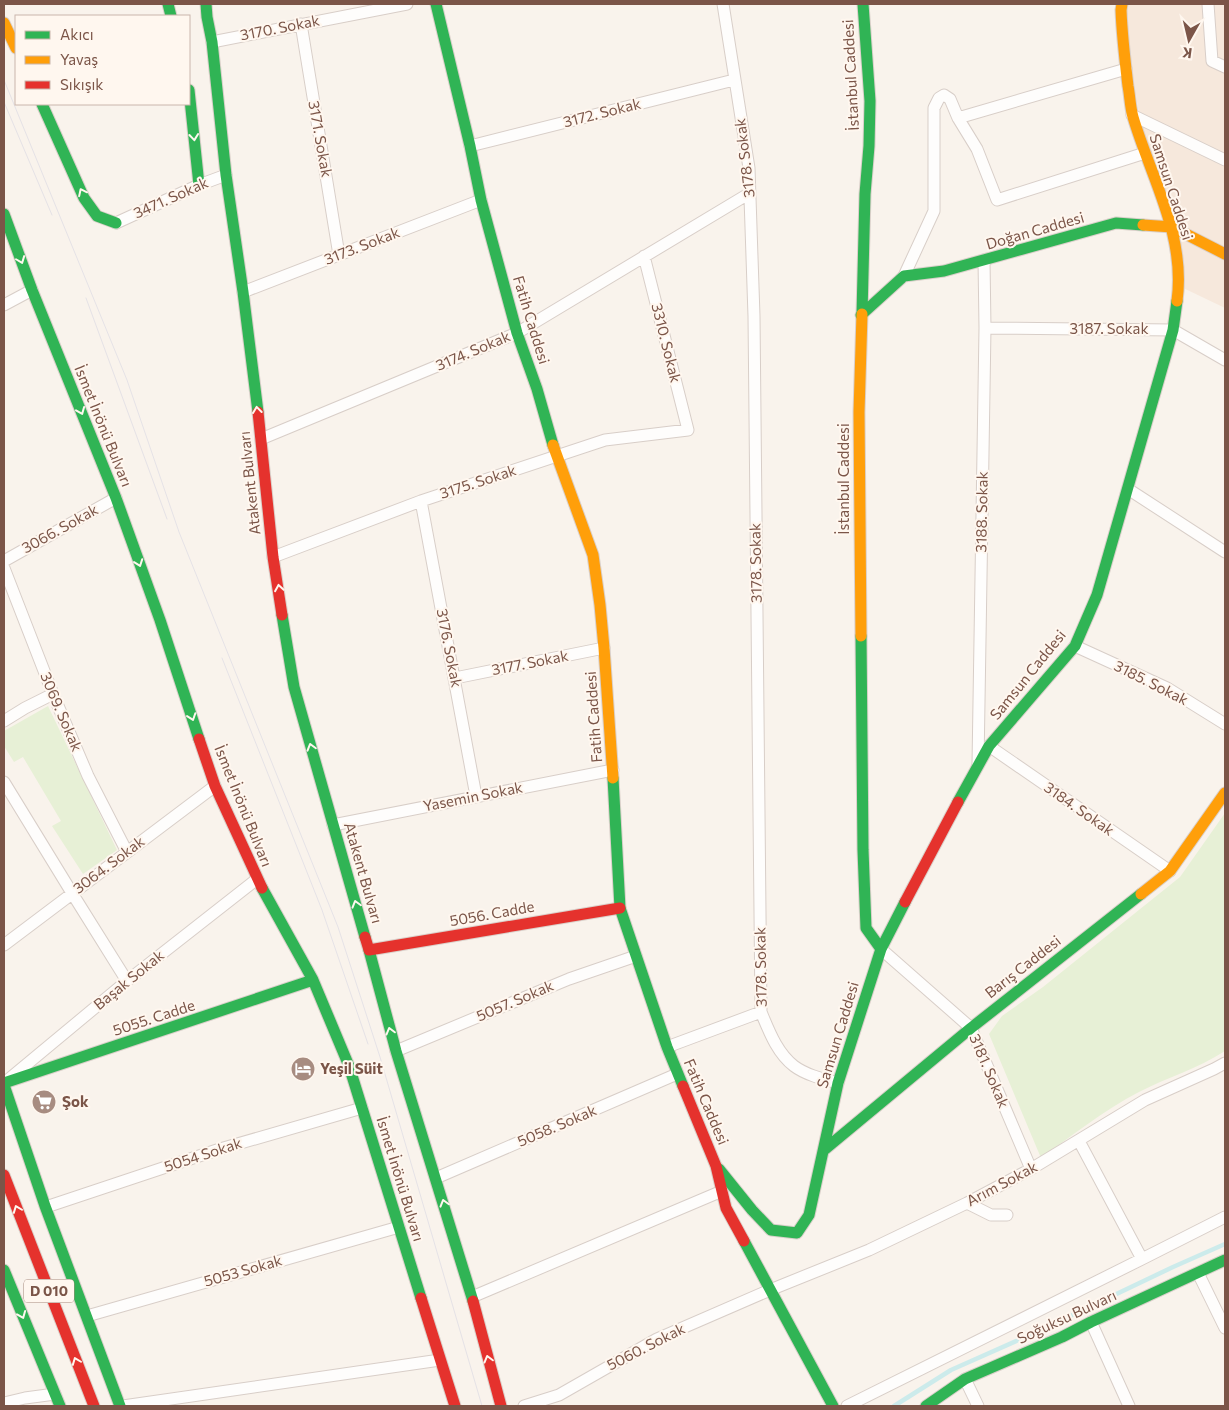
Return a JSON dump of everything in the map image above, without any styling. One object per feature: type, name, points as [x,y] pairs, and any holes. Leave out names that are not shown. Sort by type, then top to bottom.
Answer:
[{"type":"main road","name":"Atakent Bulvarı","points":[[206,4],[212,42],[226,175],[243,292],[274,557],[294,687],[369,950]]},
{"type":"main road","name":"Fatih Caddesi","points":[[436,4],[481,200],[517,333],[537,389],[557,456],[593,555],[604,648],[620,908],[667,1047],[716,1166],[726,1208],[833,1406]]},
{"type":"main road","name":"İstanbul Caddesi","points":[[863,4],[870,101],[869,146],[864,194],[859,454],[863,850],[866,928],[881,949]]},
{"type":"main road","name":"Samsun Caddesi","points":[[716,1166],[771,1230],[797,1233],[810,1215],[838,1083],[881,949],[978,764],[989,746],[1075,646],[1097,595],[1173,330],[1179,286],[1172,226],[1132,115],[1126,69],[1122,4]]},
{"type":"main road","points":[[4,23],[15,46]]},
{"type":"main road","points":[[190,100],[199,185]]},
{"type":"main road","points":[[42,105],[84,198],[97,216],[116,223]]},
{"type":"main road","name":"İsmet İnönü Bulvarı","points":[[4,214],[32,290],[116,498],[160,620],[215,786],[257,879],[313,980],[349,1066],[455,1406]]},
{"type":"main road","name":"Doğan Caddesi","points":[[904,276],[944,272],[1116,223],[1172,226],[1225,254]]},
{"type":"main road","points":[[862,315],[904,276]]},
{"type":"main road","name":"Barış Caddesi","points":[[824,1150],[970,1028],[1170,871],[1225,793]]},
{"type":"main road","name":"5056. Cadde","points":[[369,950],[620,908]]},
{"type":"main road","points":[[369,950],[396,1051],[472,1297],[501,1406]]},
{"type":"main road","name":"5055. Cadde","points":[[4,1084],[313,980]]},
{"type":"main road","points":[[4,1084],[14,1118],[46,1207],[121,1406]]},
{"type":"main road","name":"D 010","points":[[4,1175],[94,1406]]},
{"type":"main road","name":"Soğuksu Bulvarı","points":[[926,1406],[965,1379],[1062,1337],[1225,1260]]},
{"type":"main road","name":"D 010","points":[[4,1270],[60,1406]]},
{"type":"street","name":"3170. Sokak","points":[[212,42],[407,4]]},
{"type":"street","name":"3178. Sokak","points":[[723,4],[749,168],[750,193],[754,316],[761,1012],[779,1050],[794,1066],[815,1076],[838,1083]]},
{"type":"street","points":[[1208,4],[1212,61],[1225,67]]},
{"type":"street","name":"3171. Sokak","points":[[300,24],[339,255]]},
{"type":"street","points":[[958,118],[1126,69]]},
{"type":"street","name":"3172. Sokak","points":[[470,146],[734,80]]},
{"type":"street","points":[[904,276],[934,211],[934,108],[939,98],[944,95],[950,99],[958,118],[977,148],[997,200],[1145,153]]},
{"type":"street","points":[[1132,115],[1225,160]]},
{"type":"street","name":"3471. Sokak","points":[[116,223],[199,185],[226,175]]},
{"type":"street","name":"3174. Sokak","points":[[261,440],[517,333],[750,193]]},
{"type":"street","name":"3173. Sokak","points":[[243,292],[481,200]]},
{"type":"street","name":"3310. Sokak","points":[[644,256],[688,430]]},
{"type":"street","name":"3188. Sokak","points":[[978,764],[985,328],[984,260]]},
{"type":"street","points":[[4,306],[32,290]]},
{"type":"street","name":"3187. Sokak","points":[[985,328],[1173,330],[1225,360]]},
{"type":"street","name":"3175. Sokak","points":[[274,557],[421,500],[605,440],[688,430]]},
{"type":"street","points":[[1128,489],[1225,552]]},
{"type":"street","name":"3066. Sokak","points":[[4,560],[116,498]]},
{"type":"street","name":"3176. Sokak","points":[[421,500],[476,796]]},
{"type":"street","name":"3069. Sokak","points":[[4,568],[52,694],[88,776],[127,852]]},
{"type":"street","name":"3185. Sokak","points":[[1075,646],[1167,688],[1225,724]]},
{"type":"street","name":"3177. Sokak","points":[[455,678],[604,648]]},
{"type":"street","points":[[4,721],[52,694]]},
{"type":"street","name":"3184. Sokak","points":[[989,746],[1170,871]]},
{"type":"street","name":"Yasemin Sokak","points":[[334,825],[613,770]]},
{"type":"street","points":[[4,782],[127,980]]},
{"type":"street","name":"3064. Sokak","points":[[4,945],[215,786]]},
{"type":"street","name":"Başak Sokak","points":[[4,1084],[127,980],[257,879]]},
{"type":"street","name":"3181. Sokak","points":[[881,949],[970,1028],[1031,1169]]},
{"type":"street","name":"5057. Sokak","points":[[396,1051],[569,979],[636,956]]},
{"type":"street","points":[[667,1047],[761,1012]]},
{"type":"street","name":"Arım Sokak","points":[[770,1290],[869,1250],[967,1203],[1031,1169],[1145,1100],[1214,1069],[1225,1062]]},
{"type":"street","name":"5058. Sokak","points":[[436,1178],[678,1074]]},
{"type":"street","name":"5054 Sokak","points":[[46,1207],[220,1149],[362,1108]]},
{"type":"street","points":[[1079,1141],[1142,1260]]},
{"type":"street","points":[[472,1297],[722,1191]]},
{"type":"street","points":[[967,1203],[991,1215],[1007,1215]]},
{"type":"street","points":[[847,1406],[1225,1217]]},
{"type":"street","name":"5053 Sokak","points":[[87,1316],[399,1227]]},
{"type":"street","points":[[1198,1273],[1225,1328]]},
{"type":"street","name":"5060. Sokak","points":[[524,1406],[559,1395],[656,1339],[770,1290]]},
{"type":"street","points":[[1091,1322],[1129,1406]]},
{"type":"street","points":[[121,1406],[440,1360]]},
{"type":"street","points":[[965,1379],[978,1406]]},
{"type":"street","points":[[4,1403],[26,1402],[55,1394]]},
{"type":"shaded area","points":[[1122,4],[1225,4],[1225,308],[1179,286],[1176,248],[1145,153]]},
{"type":"green space","points":[[48,706],[117,850],[83,874],[52,826],[61,821],[23,757],[14,762],[4,746],[4,731]]},
{"type":"green space","points":[[1225,813],[1225,1051],[1204,1063],[1126,1099],[1041,1158],[989,1034],[1002,1016],[1043,987],[1180,877]]},
{"type":"waterway","points":[[894,1406],[951,1370],[1225,1244]]},
{"type":"tram line","points":[[4,80],[127,380],[179,532],[338,927],[380,1057],[482,1406]]},
{"type":"tram line","points":[[4,102],[52,215]]},
{"type":"tram line","points":[[86,298],[167,519]]},
{"type":"tram line","points":[[222,658],[322,910],[368,1044]]},
{"type":"traffic: fast","points":[[168,4],[171,15]]},
{"type":"traffic: fast","points":[[206,4],[212,42],[226,175],[258,412]]},
{"type":"traffic: fast","points":[[436,4],[481,200],[517,333],[537,389],[553,445]]},
{"type":"traffic: fast","points":[[862,314],[865,194],[870,101],[863,4]]},
{"type":"traffic: fast","points":[[190,100],[199,185]]},
{"type":"traffic: fast","points":[[42,105],[84,198],[97,216],[116,223]]},
{"type":"traffic: fast","points":[[4,214],[32,290],[116,498],[160,620],[199,739]]},
{"type":"traffic: fast","points":[[861,315],[904,276],[944,271],[1116,223],[1143,225]]},
{"type":"traffic: fast","points":[[958,802],[989,746],[1075,646],[1097,595],[1173,330],[1177,301]]},
{"type":"traffic: fast","points":[[282,615],[294,687],[365,937]]},
{"type":"traffic: fast","points":[[861,636],[863,850],[866,928],[881,949]]},
{"type":"traffic: fast","points":[[613,778],[620,908],[667,1047],[683,1086]]},
{"type":"traffic: fast","points":[[262,888],[313,980],[349,1066],[421,1298]]},
{"type":"traffic: fast","points":[[824,1150],[971,1028],[1141,894]]},
{"type":"traffic: fast","points":[[719,1169],[771,1230],[797,1233],[809,1215],[838,1083],[881,949],[905,902]]},
{"type":"traffic: fast","points":[[369,950],[396,1051],[473,1301]]},
{"type":"traffic: fast","points":[[4,1083],[313,980]]},
{"type":"traffic: fast","points":[[4,1085],[45,1206],[120,1406]]},
{"type":"traffic: fast","points":[[744,1241],[833,1406]]},
{"type":"traffic: fast","points":[[926,1406],[965,1379],[1062,1337],[1225,1260]]},
{"type":"traffic: fast","points":[[4,1270],[60,1406]]},
{"type":"traffic: slow","points":[[1122,4],[1123,39],[1131,109],[1172,230],[1178,277],[1177,301]]},
{"type":"traffic: slow","points":[[4,23],[15,46]]},
{"type":"traffic: slow","points":[[1143,225],[1172,227],[1225,254]]},
{"type":"traffic: slow","points":[[861,636],[859,412],[862,314]]},
{"type":"traffic: slow","points":[[553,445],[593,555],[604,648],[613,778]]},
{"type":"traffic: slow","points":[[1141,894],[1170,871],[1225,793]]},
{"type":"traffic: jam","points":[[258,412],[273,557],[282,615]]},
{"type":"traffic: jam","points":[[199,739],[215,786],[262,888]]},
{"type":"traffic: jam","points":[[905,902],[958,802]]},
{"type":"traffic: jam","points":[[365,937],[369,950],[620,908]]},
{"type":"traffic: jam","points":[[683,1086],[716,1166],[726,1208],[744,1241]]},
{"type":"traffic: jam","points":[[4,1175],[94,1406]]},
{"type":"traffic: jam","points":[[421,1298],[455,1406]]},
{"type":"traffic: jam","points":[[473,1301],[501,1406]]},
{"type":"place","name":"Yeşil Süit","points":[[303,1069]]},
{"type":"place","name":"Şok","points":[[44,1102]]}]
